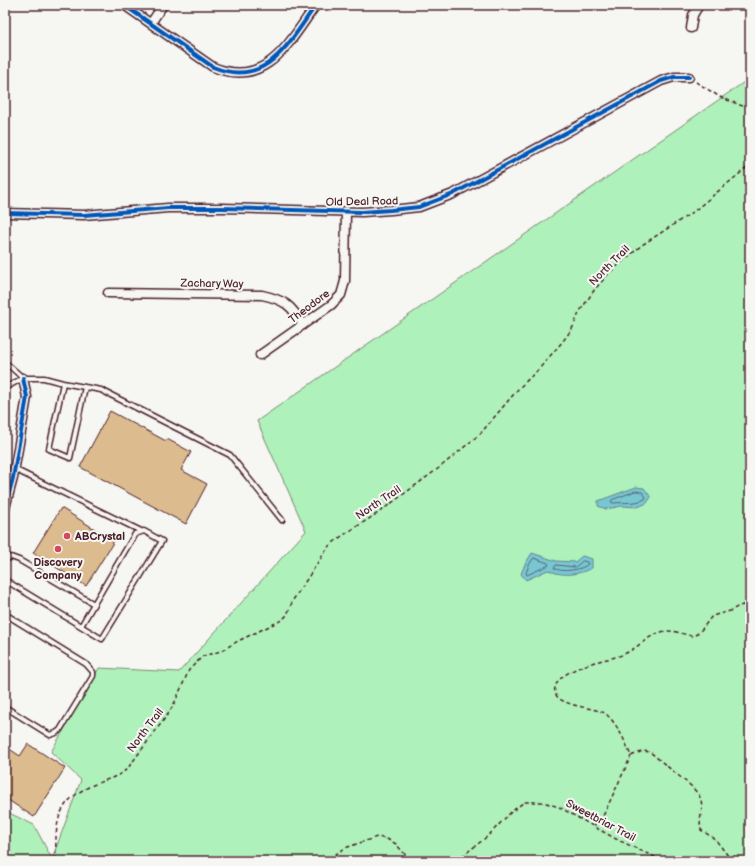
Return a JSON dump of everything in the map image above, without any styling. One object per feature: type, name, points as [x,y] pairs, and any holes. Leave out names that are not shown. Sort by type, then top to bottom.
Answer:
[{"type":"street","points":[[124,5],[213,67],[229,72],[246,73],[263,67],[277,56],[316,5]]},
{"type":"street","points":[[151,23],[163,5]]},
{"type":"street","points":[[691,28],[693,15],[699,5]]},
{"type":"street","name":"Old Deal Road","points":[[5,213],[84,215],[168,208],[346,211],[391,210],[419,207],[453,194],[661,81],[674,77],[689,77]]},
{"type":"street","name":"Theodore","points":[[260,355],[331,305],[341,295],[345,281],[346,211]]},
{"type":"street","name":"Zachary Way","points":[[108,293],[262,295],[280,299],[295,312],[303,325]]},
{"type":"street","points":[[5,508],[14,469],[27,397],[22,378]]},
{"type":"lane","points":[[5,362],[22,378]]},
{"type":"lane","points":[[5,388],[22,378],[44,378],[101,390],[230,456],[282,520]]},
{"type":"lane","points":[[63,383],[49,449],[70,458],[85,387]]},
{"type":"lane","points":[[14,469],[141,532]]},
{"type":"lane","points":[[5,580],[102,639],[162,541],[144,531],[135,534],[81,626]]},
{"type":"lane","points":[[5,560],[11,557],[19,560],[94,604]]},
{"type":"lane","points":[[5,614],[86,664],[93,672],[93,676],[60,730],[56,733],[50,735],[5,707]]},
{"type":"path","points":[[689,77],[720,97],[750,109]]},
{"type":"path","points":[[631,756],[624,738],[606,714],[596,709],[575,706],[560,699],[555,693],[554,689],[560,679],[578,668],[627,653],[657,633],[668,631],[693,636],[702,629],[712,616],[730,611],[743,605],[750,607]]},
{"type":"path","points":[[594,826],[604,814],[631,756],[643,751],[650,752],[695,791],[701,800],[702,806],[700,822],[702,830],[715,839],[732,861]]},
{"type":"path","points":[[331,861],[336,854],[345,848],[376,837],[388,839],[396,844],[411,861]]},
{"type":"green space","points":[[750,78],[750,367],[748,373],[750,375],[750,861],[5,861],[5,811],[34,825],[52,859],[81,780],[51,752],[99,668],[179,672],[306,531],[257,421]]},
{"type":"water","points":[[636,487],[644,488],[651,497],[647,503],[638,507],[622,506],[606,509],[598,506],[598,501]]},
{"type":"water","points":[[532,553],[556,561],[575,562],[582,556],[592,559],[592,568],[576,574],[559,574],[548,570],[526,580],[521,574]]},
{"type":"building","points":[[110,411],[166,441],[167,439],[191,452],[181,470],[207,484],[186,524],[80,467]]},
{"type":"building","points":[[61,508],[114,541],[86,586],[33,553]]},
{"type":"building","points":[[28,744],[65,768],[34,817],[5,798],[5,746],[20,756]]},
{"type":"cycle path","points":[[124,5],[213,67],[232,72],[248,72],[262,67],[275,58],[286,47],[316,5]]},
{"type":"cycle path","points":[[5,213],[84,215],[168,208],[362,212],[419,207],[453,194],[661,81],[674,77],[689,77]]},
{"type":"cycle path","points":[[5,508],[13,478],[27,397],[23,378]]},
{"type":"place","name":"ABCrystal","points":[[67,536]]},
{"type":"place","name":"Discovery Company","points":[[58,549]]}]
